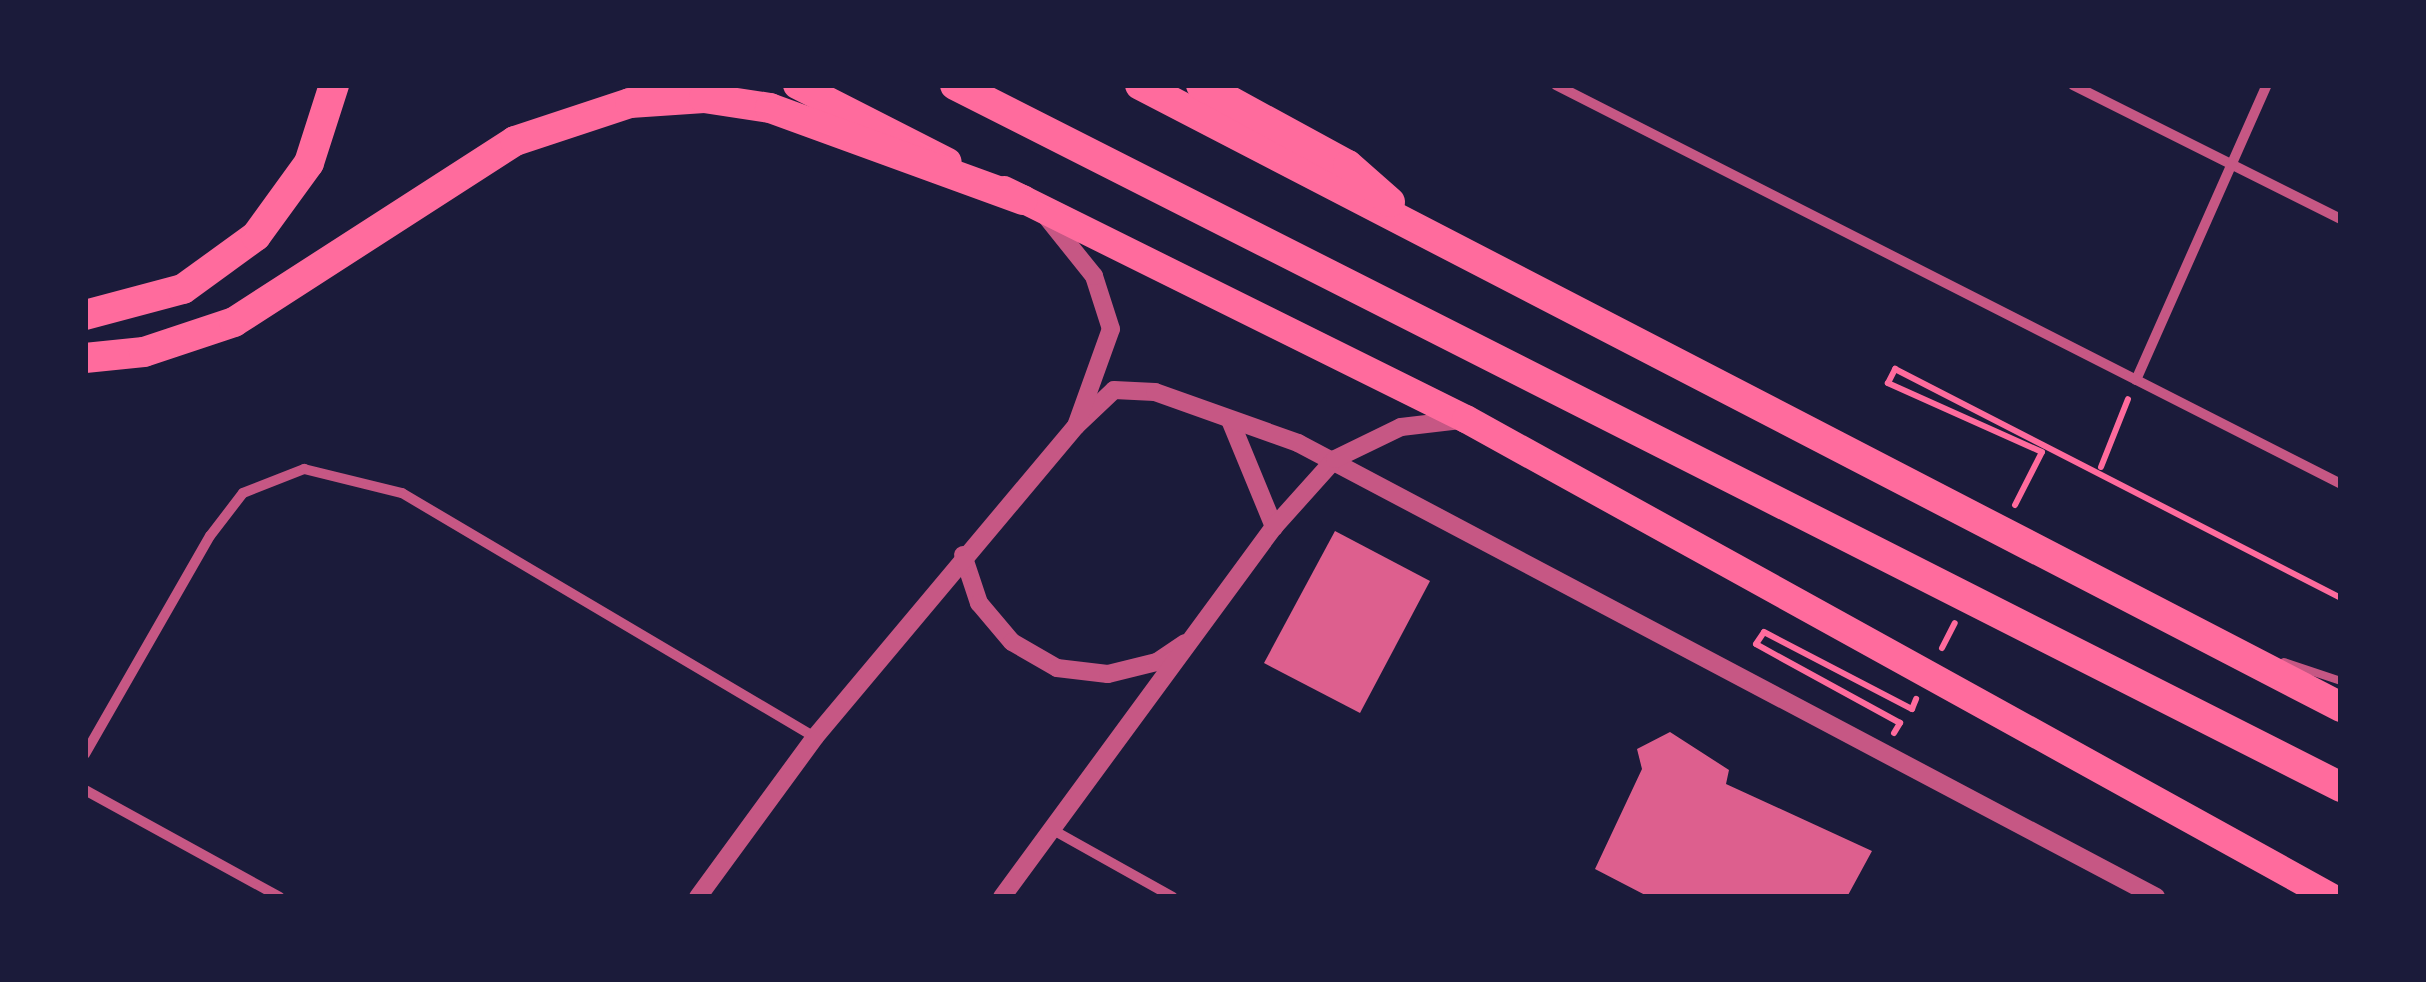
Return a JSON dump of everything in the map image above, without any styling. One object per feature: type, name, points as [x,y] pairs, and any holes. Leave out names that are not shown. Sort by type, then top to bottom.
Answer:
[{"type":"highway","points":[[85,315],[183,289],[256,236],[309,163],[334,85]]},
{"type":"highway","points":[[797,85],[1466,419],[2331,897]]},
{"type":"highway","points":[[955,85],[2341,787]]},
{"type":"highway","points":[[1140,85],[2341,706]]},
{"type":"highway","points":[[1201,85],[1348,164],[1426,233]]},
{"type":"highway","points":[[85,358],[144,352],[234,322],[514,141],[630,103],[704,98],[770,108],[1031,203]]},
{"type":"street","points":[[1556,85],[2341,484]]},
{"type":"street","points":[[2074,85],[2341,219]]},
{"type":"street","points":[[2136,380],[2228,165],[2267,85]]},
{"type":"street","points":[[1031,203],[1094,276],[1111,329],[1076,426]]},
{"type":"street","points":[[698,897],[815,737],[963,555],[1076,426],[1114,390],[1168,396],[1335,459],[2156,897]]},
{"type":"street","points":[[1002,897],[1274,526],[1335,459],[1401,427],[1466,419]]},
{"type":"street","points":[[1230,420],[1274,526]]},
{"type":"street","points":[[85,754],[210,536],[243,493],[267,480],[304,469],[402,494],[815,737]]},
{"type":"street","points":[[963,555],[979,603],[1012,642],[1057,668],[1108,674],[1158,662],[1200,632]]},
{"type":"street","points":[[85,790],[280,897]]},
{"type":"street","points":[[1053,830],[1173,897]]},
{"type":"lane","points":[[2202,635],[2341,681]]},
{"type":"path","points":[[2136,380],[2101,468],[2341,598]]},
{"type":"building","points":[[1335,531],[1430,581],[1360,713],[1264,663]]},
{"type":"building","points":[[1670,732],[1729,770],[1726,784],[1872,851],[1847,897],[1649,897],[1595,869],[1642,769],[1637,749]]}]
